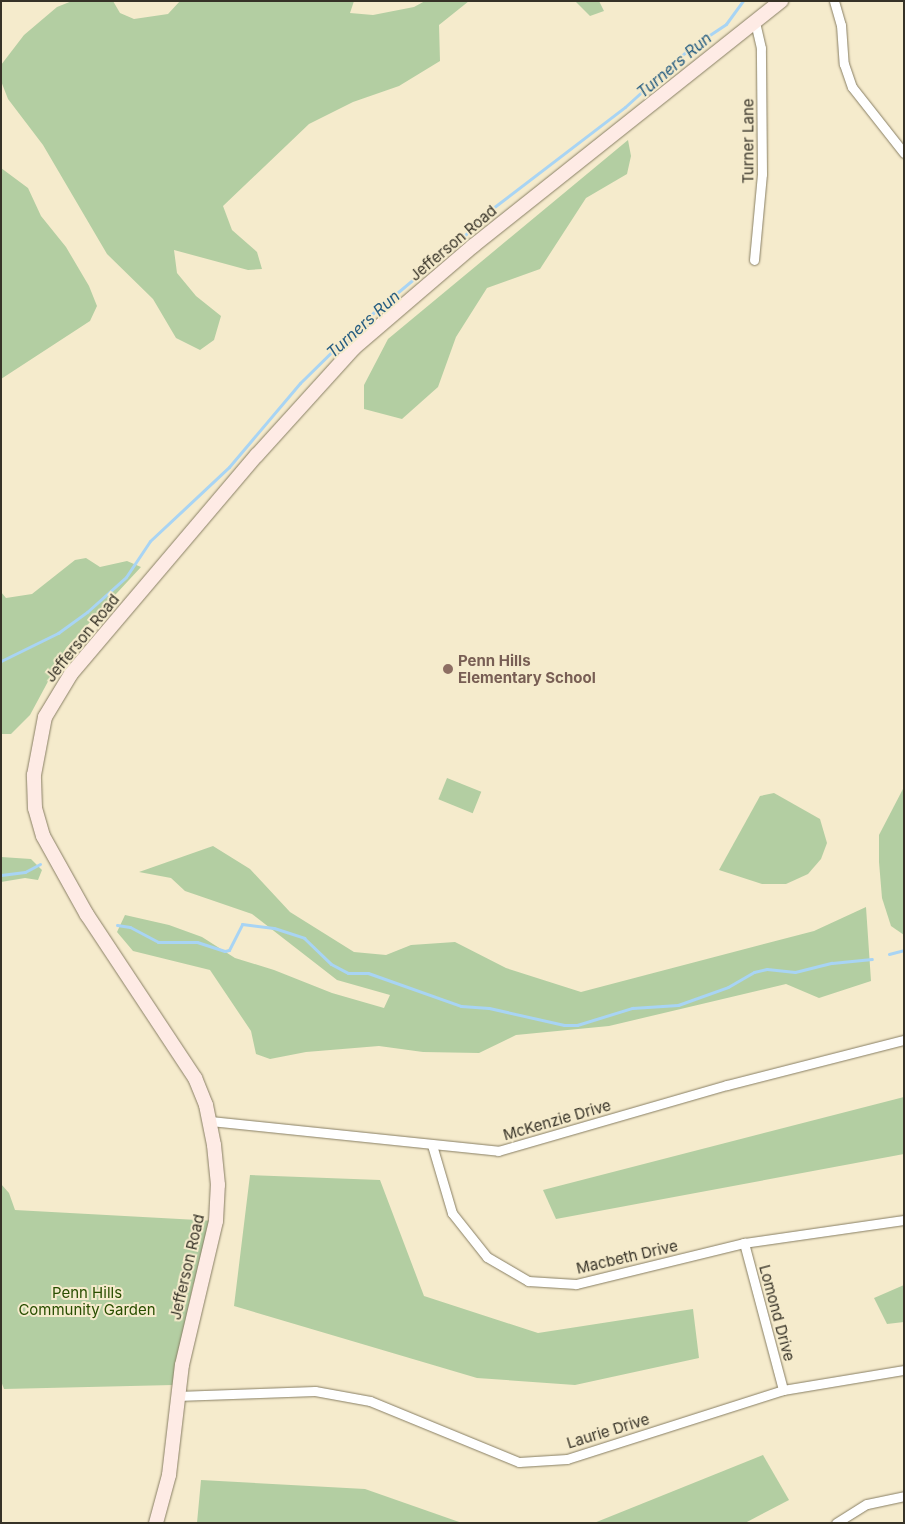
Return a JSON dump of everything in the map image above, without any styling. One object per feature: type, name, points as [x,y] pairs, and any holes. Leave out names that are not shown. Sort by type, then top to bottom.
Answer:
[{"type":"street","name":"Jefferson Road","points":[[156,1523],[169,1475],[177,1396],[188,1333],[216,1215],[218,1185],[210,1121],[201,1092],[187,1064],[83,908],[43,836],[36,808],[34,775],[45,717],[71,674],[257,455],[354,348],[473,246],[780,1]]},
{"type":"street","points":[[834,1],[841,25],[844,64],[852,87],[904,153]]},
{"type":"street","name":"Turner Lane","points":[[754,260],[762,174],[761,48],[755,21]]},
{"type":"street","name":"McKenzie Drive","points":[[210,1121],[498,1151],[727,1085],[904,1040]]},
{"type":"street","name":"Macbeth Drive","points":[[432,1145],[452,1213],[487,1257],[528,1281],[576,1284],[744,1243],[904,1220]]},
{"type":"street","name":"Lomond Drive","points":[[744,1243],[783,1390]]},
{"type":"street","name":"Laurie Drive","points":[[177,1396],[315,1391],[370,1401],[519,1462],[567,1459],[783,1390],[904,1370]]},
{"type":"street","points":[[836,1523],[867,1504],[904,1496]]},
{"type":"green space","points":[[72,1],[113,1],[120,13],[134,19],[168,14],[180,1],[354,1],[350,13],[373,15],[414,7],[425,1],[469,1],[439,25],[440,61],[399,86],[353,102],[309,124],[223,206],[232,230],[257,252],[262,269],[248,270],[174,250],[177,273],[196,296],[221,316],[214,340],[200,350],[176,338],[153,299],[107,254],[43,145],[8,99],[1,81],[1,65],[24,35],[57,7]]},
{"type":"green space","points":[[575,1],[599,1],[604,11],[590,16]]},
{"type":"green space","points":[[628,140],[631,156],[627,174],[586,198],[540,269],[487,288],[456,337],[438,387],[402,419],[364,409],[364,385],[388,339]]},
{"type":"green space","points":[[1,168],[28,188],[41,216],[66,247],[89,286],[97,306],[90,321],[1,379]]},
{"type":"green space","points":[[86,558],[100,567],[127,561],[141,567],[66,648],[30,715],[11,734],[1,734],[1,592],[6,598],[32,594],[75,560]]},
{"type":"green space","points":[[447,778],[481,792],[473,813],[438,799]]},
{"type":"green space","points":[[904,787],[904,935],[891,926],[882,898],[879,835]]},
{"type":"green space","points":[[774,793],[820,819],[827,843],[821,859],[808,874],[786,884],[762,884],[719,870],[760,796]]},
{"type":"green space","points":[[213,846],[250,869],[290,912],[354,952],[386,955],[411,945],[455,942],[506,968],[581,992],[814,931],[866,907],[871,981],[819,998],[786,984],[609,1026],[516,1035],[479,1053],[423,1052],[379,1046],[306,1052],[270,1059],[256,1054],[251,1031],[210,970],[133,951],[117,932],[125,915],[169,925],[202,937],[235,958],[274,970],[332,993],[384,1008],[390,995],[337,980],[252,914],[185,891],[171,878],[139,872]]},
{"type":"green space","points":[[1,857],[31,859],[42,870],[38,880],[25,878],[1,882]]},
{"type":"green space","points":[[904,1097],[904,1154],[556,1219],[543,1190]]},
{"type":"green space","points":[[250,1175],[380,1180],[424,1296],[538,1333],[693,1309],[699,1358],[575,1385],[477,1378],[234,1306]]},
{"type":"green space","name":"Penn Hills Community Garden","points":[[1,1184],[9,1193],[15,1210],[216,1221],[206,1260],[193,1285],[173,1385],[4,1389],[1,1381]]},
{"type":"green space","points":[[904,1285],[904,1322],[887,1324],[874,1298]]},
{"type":"green space","points":[[763,1455],[789,1500],[745,1523],[594,1523]]},
{"type":"green space","points":[[201,1480],[365,1489],[462,1523],[197,1523]]},
{"type":"waterway","name":"Turners Run","points":[[1,661],[58,633],[87,612],[126,577],[150,541],[229,467],[300,383],[360,324],[460,240],[489,211],[625,107],[690,48],[726,24],[743,1]]},
{"type":"waterway","points":[[1,875],[25,872],[40,864]]},
{"type":"waterway","points":[[117,925],[130,927],[158,942],[197,942],[225,951],[229,950],[242,924],[274,928],[304,938],[331,964],[348,973],[368,973],[461,1006],[489,1008],[564,1025],[577,1025],[632,1008],[678,1005],[728,987],[754,972],[767,969],[795,972],[832,963],[872,959]]},
{"type":"waterway","points":[[889,954],[904,950]]},
{"type":"place","name":"Penn Hills Elementary School","points":[[448,669]]}]
